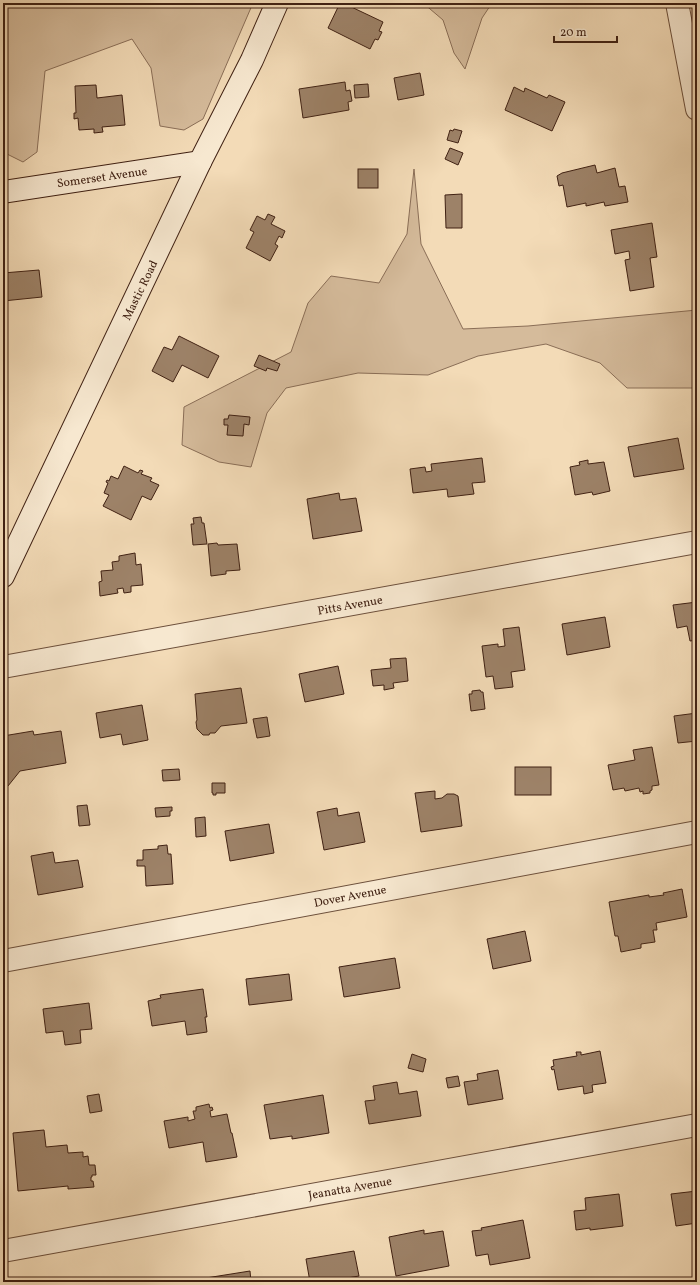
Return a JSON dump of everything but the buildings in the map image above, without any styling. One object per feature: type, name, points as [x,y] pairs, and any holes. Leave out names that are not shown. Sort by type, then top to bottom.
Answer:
[{"type":"street","name":"Mastic Road","points":[[3,576],[200,162],[252,60],[276,3]]},
{"type":"street","points":[[677,3],[697,109]]},
{"type":"street","name":"Somerset Avenue","points":[[3,192],[200,162]]},
{"type":"street","name":"Pitts Avenue","points":[[3,667],[697,542]]},
{"type":"street","name":"Dover Avenue","points":[[3,960],[697,832]]},
{"type":"street","name":"Jeanatta Avenue","points":[[3,1251],[697,1125]]},
{"type":"shaded area","points":[[3,3],[253,3],[203,119],[184,130],[160,126],[151,68],[132,39],[45,71],[37,152],[23,162],[3,152]]},
{"type":"shaded area","points":[[423,3],[492,3],[482,18],[465,69],[454,53],[443,20]]},
{"type":"shaded area","points":[[414,169],[421,244],[463,329],[528,326],[697,310],[697,388],[627,388],[600,363],[546,344],[478,356],[428,375],[358,373],[286,388],[267,413],[251,467],[219,462],[182,445],[184,407],[291,352],[308,303],[331,276],[379,283],[407,234]]}]
